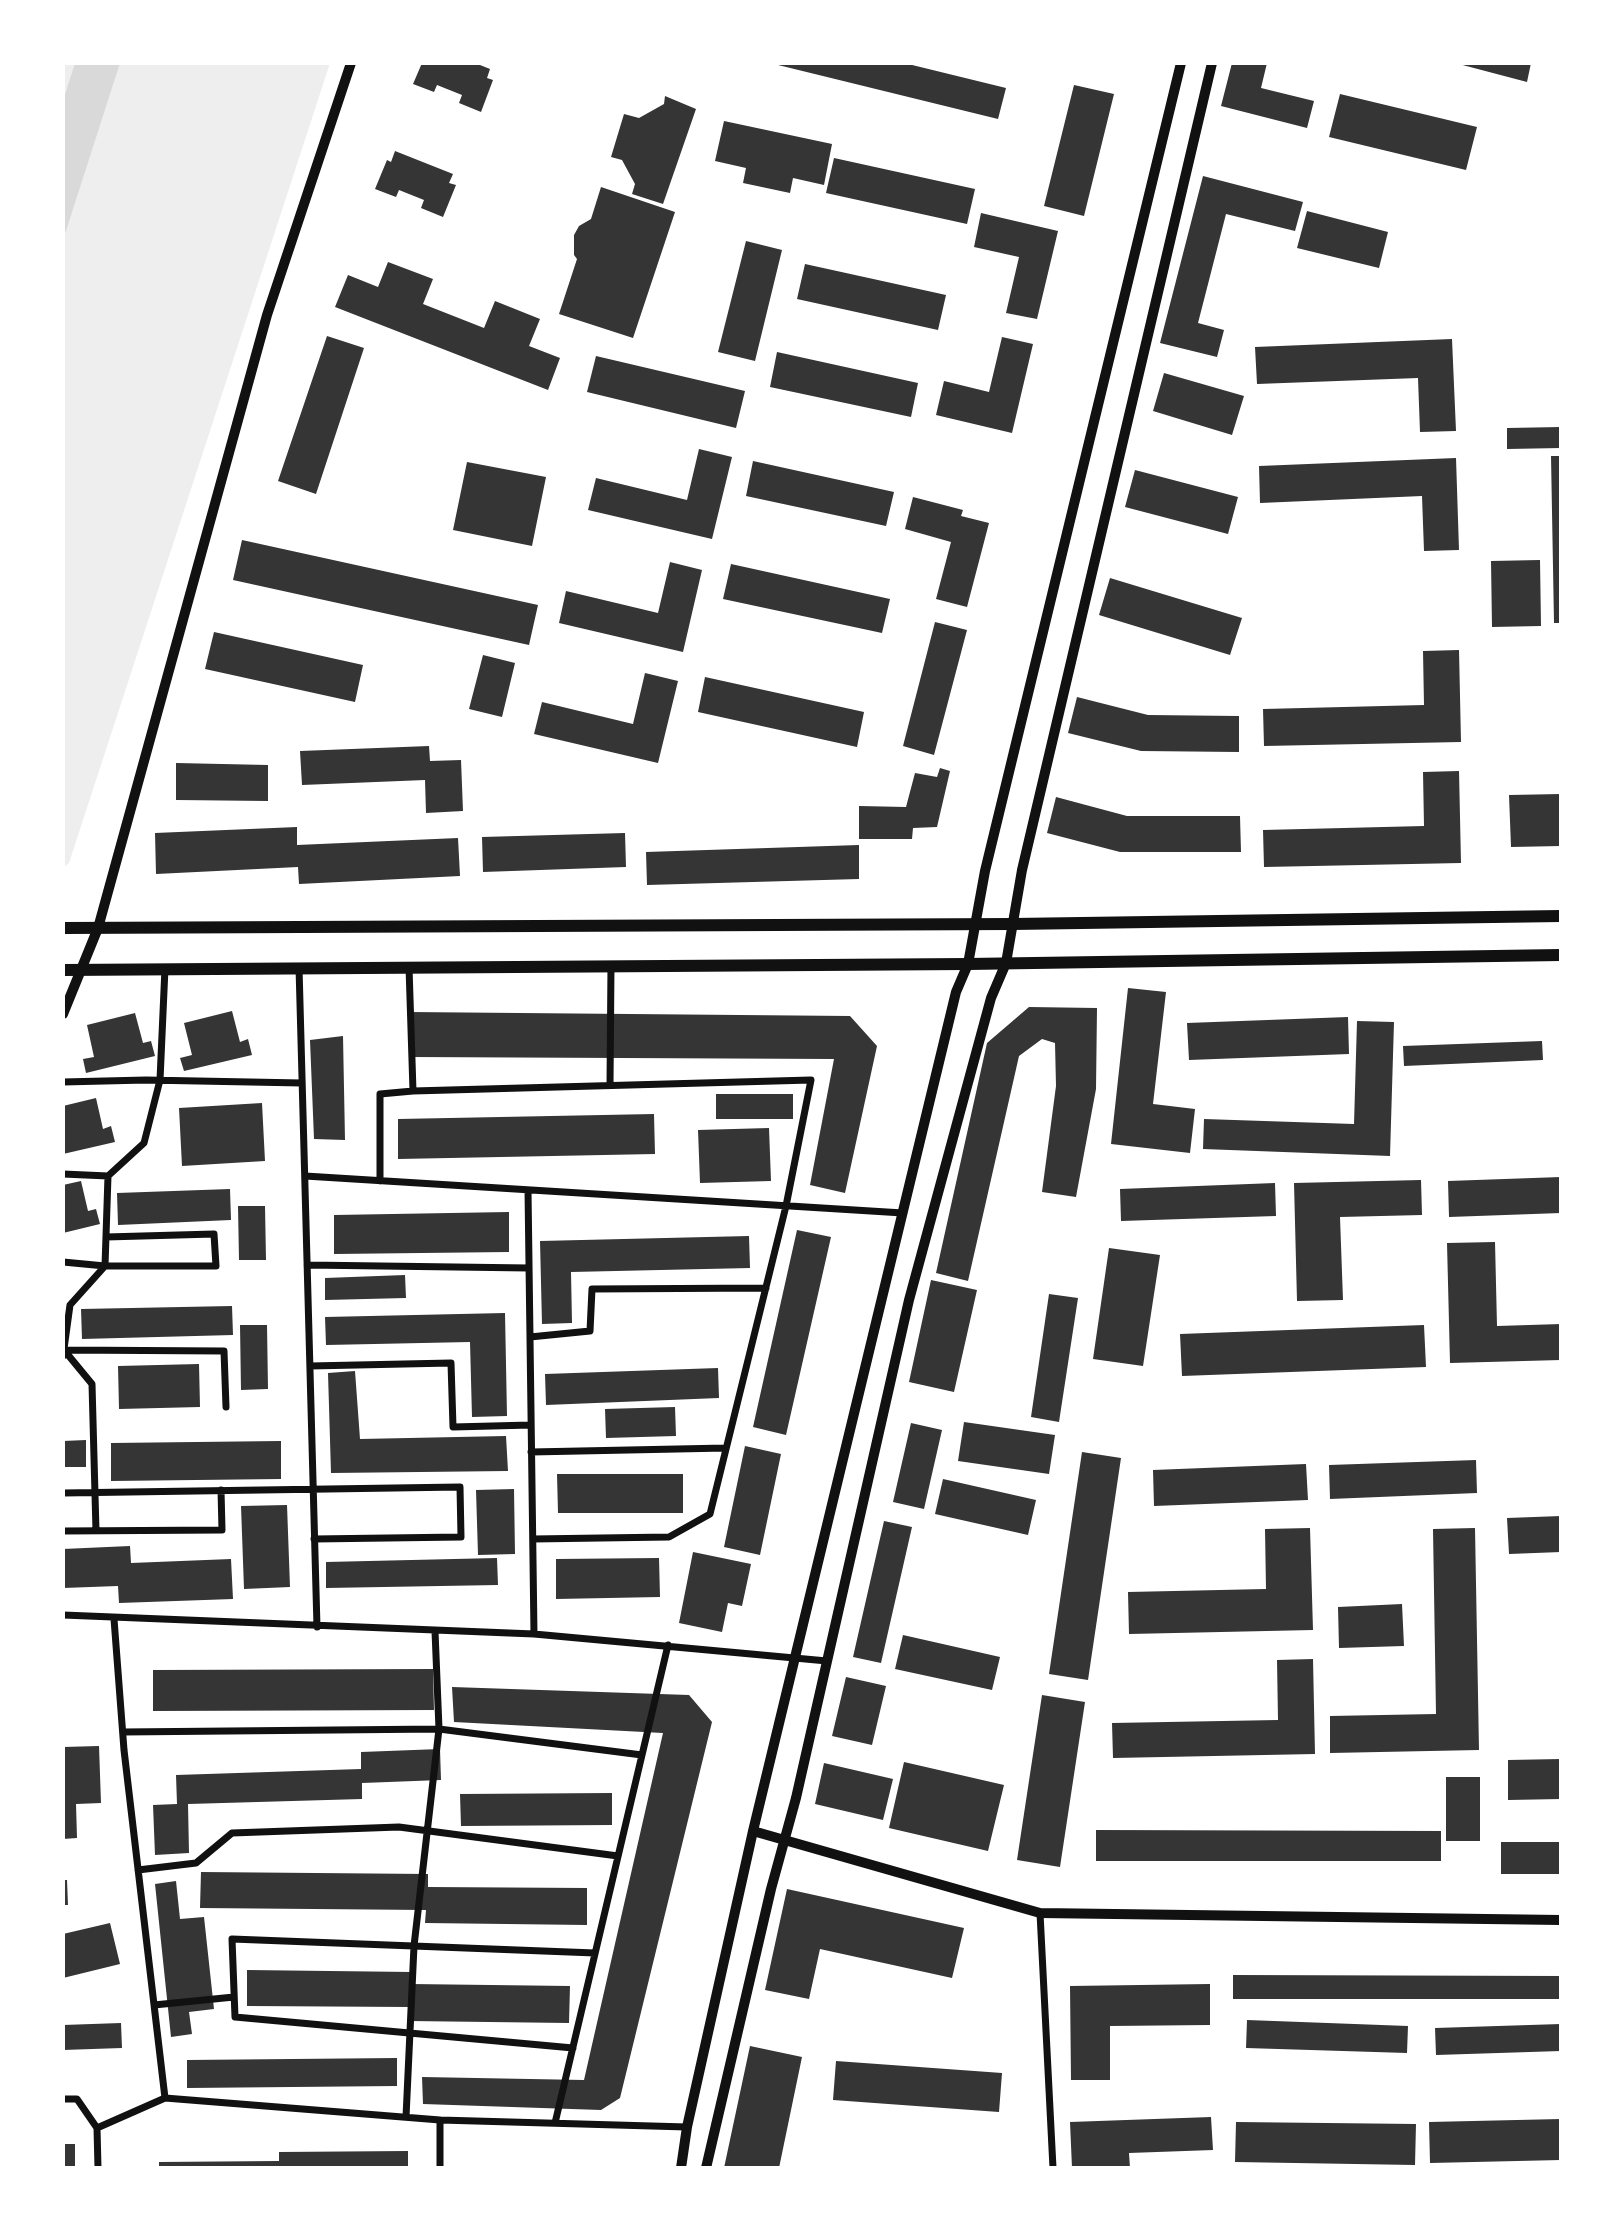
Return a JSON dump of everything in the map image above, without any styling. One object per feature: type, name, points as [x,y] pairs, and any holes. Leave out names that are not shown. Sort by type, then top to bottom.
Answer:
[{"type":"main road","points":[[63,928],[1013,924],[1561,916]]},
{"type":"main road","points":[[63,970],[299,966],[968,964],[1561,955]]},
{"type":"street","points":[[63,1014],[84,969],[98,928],[267,315],[351,63]]},
{"type":"street","points":[[681,2168],[687,2127],[753,1831],[956,992],[968,964],[985,871],[1181,63]]},
{"type":"street","points":[[706,2168],[783,1840],[796,1798],[909,1300],[991,998],[1006,963],[1022,870],[1212,63]]},
{"type":"street","points":[[610,1086],[611,965]]},
{"type":"street","points":[[299,966],[317,1627]]},
{"type":"street","points":[[409,966],[413,1091]]},
{"type":"street","points":[[63,1174],[108,1176],[144,1143],[160,1080],[165,968]]},
{"type":"street","points":[[63,1082],[160,1080],[302,1083]]},
{"type":"street","points":[[380,1181],[380,1094],[811,1080],[786,1206],[710,1514],[668,1537],[533,1539]]},
{"type":"street","points":[[63,1356],[70,1305],[105,1266],[108,1176]]},
{"type":"street","points":[[305,1176],[903,1213]]},
{"type":"street","points":[[527,1190],[534,1634]]},
{"type":"street","points":[[63,1262],[105,1266],[216,1266],[214,1234],[106,1237]]},
{"type":"street","points":[[307,1265],[529,1268]]},
{"type":"street","points":[[530,1336],[590,1331],[592,1289],[766,1288]]},
{"type":"street","points":[[63,1350],[224,1351],[226,1406]]},
{"type":"street","points":[[63,1350],[92,1384],[96,1531]]},
{"type":"street","points":[[310,1366],[452,1363],[453,1427],[531,1425]]},
{"type":"street","points":[[531,1452],[726,1448]]},
{"type":"street","points":[[63,1493],[460,1487],[461,1537],[314,1539]]},
{"type":"street","points":[[63,1531],[222,1530],[221,1490]]},
{"type":"street","points":[[63,1615],[534,1634],[796,1656],[827,1661]]},
{"type":"street","points":[[114,1619],[123,1732],[164,2098]]},
{"type":"street","points":[[406,2117],[414,1946],[439,1729],[435,1631]]},
{"type":"street","points":[[555,2123],[668,1645]]},
{"type":"street","points":[[123,1732],[439,1729],[642,1755]]},
{"type":"street","points":[[138,1870],[196,1863],[232,1833],[399,1827],[618,1856]]},
{"type":"street","points":[[753,1831],[1040,1913],[1561,1920]]},
{"type":"street","points":[[1040,1913],[1053,2168]]},
{"type":"street","points":[[573,2048],[235,2017],[232,1939],[595,1953]]},
{"type":"street","points":[[154,2005],[234,1997]]},
{"type":"street","points":[[97,2128],[164,2098],[440,2120],[687,2127]]},
{"type":"street","points":[[63,2099],[77,2099],[97,2128],[98,2168]]},
{"type":"street","points":[[440,2120],[440,2168]]},
{"type":"shaded area","points":[[63,63],[330,63],[69,863],[63,868]]},
{"type":"shaded area","points":[[75,63],[120,63],[63,240],[63,101]]},
{"type":"building","points":[[422,63],[475,63],[490,69],[487,78],[493,80],[481,112],[459,103],[462,95],[437,85],[434,92],[413,84]]},
{"type":"building","points":[[904,63],[1006,88],[998,119],[774,64]]},
{"type":"building","points":[[1232,63],[1267,63],[1261,88],[1314,101],[1307,128],[1221,106]]},
{"type":"building","points":[[1455,63],[1531,63],[1527,82]]},
{"type":"building","points":[[1074,85],[1114,94],[1084,216],[1044,206]]},
{"type":"building","points":[[1340,94],[1477,127],[1466,170],[1329,137]]},
{"type":"building","points":[[665,96],[696,109],[663,204],[632,194],[635,184],[622,160],[611,157],[624,114],[639,118],[664,104]]},
{"type":"building","points":[[724,121],[832,144],[824,185],[793,178],[790,193],[743,183],[746,168],[715,161]]},
{"type":"building","points":[[395,151],[453,174],[449,183],[456,185],[443,217],[421,208],[424,200],[399,190],[396,197],[375,189],[387,160],[391,162]]},
{"type":"building","points":[[834,158],[975,189],[967,224],[826,193]]},
{"type":"building","points":[[1203,176],[1303,202],[1295,231],[1226,214],[1198,323],[1224,330],[1217,357],[1160,343]]},
{"type":"building","points":[[601,187],[675,212],[633,338],[559,314],[577,259],[574,255],[574,235],[579,226],[591,219]]},
{"type":"building","points":[[1307,211],[1388,232],[1379,268],[1297,248]]},
{"type":"building","points":[[981,213],[1058,231],[1037,319],[1006,313],[1019,257],[974,247]]},
{"type":"building","points":[[746,241],[782,250],[755,361],[718,352]]},
{"type":"building","points":[[388,262],[433,279],[423,304],[484,328],[495,301],[540,319],[529,346],[560,358],[548,390],[335,307],[348,275],[378,287]]},
{"type":"building","points":[[805,264],[946,295],[938,330],[797,299]]},
{"type":"building","points":[[327,336],[364,348],[316,494],[278,481]]},
{"type":"building","points":[[1002,337],[1033,344],[1012,433],[936,415],[944,381],[989,392]]},
{"type":"building","points":[[1452,339],[1456,431],[1420,432],[1418,378],[1257,384],[1255,347]]},
{"type":"building","points":[[777,352],[918,383],[911,417],[770,387]]},
{"type":"building","points":[[596,356],[745,391],[736,428],[587,392]]},
{"type":"building","points":[[1164,373],[1244,396],[1232,435],[1153,411]]},
{"type":"building","points":[[1561,427],[1561,448],[1507,449],[1507,428]]},
{"type":"building","points":[[699,449],[732,457],[712,539],[588,510],[596,478],[687,500]]},
{"type":"building","points":[[1551,456],[1561,456],[1561,623],[1554,623]]},
{"type":"building","points":[[1456,458],[1459,550],[1424,551],[1422,496],[1260,503],[1259,466]]},
{"type":"building","points":[[753,461],[894,492],[886,526],[746,496]]},
{"type":"building","points":[[467,462],[546,477],[532,546],[453,530]]},
{"type":"building","points":[[1135,470],[1238,497],[1228,534],[1125,507]]},
{"type":"building","points":[[913,497],[963,510],[961,516],[989,523],[967,607],[936,599],[951,542],[905,529]]},
{"type":"building","points":[[242,540],[538,605],[529,645],[233,580]]},
{"type":"building","points":[[1540,560],[1541,626],[1492,627],[1491,561]]},
{"type":"building","points":[[670,562],[702,570],[683,652],[559,623],[566,591],[658,613]]},
{"type":"building","points":[[731,564],[890,599],[882,633],[723,599]]},
{"type":"building","points":[[1110,578],[1242,618],[1230,655],[1099,615]]},
{"type":"building","points":[[935,622],[967,630],[934,755],[903,746]]},
{"type":"building","points":[[214,632],[363,665],[355,702],[205,669]]},
{"type":"building","points":[[1459,650],[1461,742],[1264,746],[1263,709],[1424,705],[1423,651]]},
{"type":"building","points":[[483,655],[515,663],[502,717],[469,709]]},
{"type":"building","points":[[645,673],[678,681],[658,763],[534,734],[542,702],[633,724]]},
{"type":"building","points":[[705,677],[864,712],[857,747],[698,712]]},
{"type":"building","points":[[1077,697],[1148,715],[1239,716],[1239,752],[1141,751],[1068,733]]},
{"type":"building","points":[[429,746],[430,761],[461,760],[463,811],[426,813],[425,780],[302,785],[300,751]]},
{"type":"building","points":[[176,763],[268,765],[268,801],[176,800]]},
{"type":"building","points":[[940,768],[950,771],[937,827],[913,828],[912,839],[859,839],[859,806],[906,807],[915,773],[937,777]]},
{"type":"building","points":[[1459,771],[1461,863],[1264,867],[1263,830],[1424,826],[1423,772]]},
{"type":"building","points":[[1561,794],[1561,846],[1511,847],[1509,795]]},
{"type":"building","points":[[1056,797],[1127,816],[1240,816],[1241,852],[1120,852],[1047,833]]},
{"type":"building","points":[[297,827],[297,845],[458,838],[460,876],[299,884],[298,867],[156,874],[155,833]]},
{"type":"building","points":[[625,833],[626,867],[483,872],[482,837]]},
{"type":"building","points":[[859,845],[859,879],[647,885],[646,852]]},
{"type":"building","points":[[1128,988],[1166,992],[1153,1104],[1195,1109],[1190,1153],[1111,1144]]},
{"type":"building","points":[[1029,1007],[1097,1008],[1096,1089],[1076,1197],[1042,1192],[1056,1086],[1055,1043],[1042,1039],[1019,1056],[968,1281],[936,1273],[987,1043]]},
{"type":"building","points":[[232,1011],[240,1042],[248,1039],[252,1055],[184,1071],[180,1058],[192,1055],[184,1023]]},
{"type":"building","points":[[409,1012],[850,1016],[877,1046],[845,1193],[810,1185],[834,1059],[411,1057]]},
{"type":"building","points":[[135,1013],[143,1043],[151,1041],[155,1056],[86,1073],[83,1059],[94,1057],[87,1025]]},
{"type":"building","points":[[1348,1017],[1349,1054],[1189,1060],[1187,1023]]},
{"type":"building","points":[[1357,1021],[1394,1022],[1390,1156],[1203,1149],[1204,1119],[1354,1124]]},
{"type":"building","points":[[343,1036],[345,1140],[314,1139],[310,1040]]},
{"type":"building","points":[[1542,1041],[1543,1060],[1404,1066],[1403,1046]]},
{"type":"building","points":[[716,1094],[793,1094],[793,1119],[716,1119]]},
{"type":"building","points":[[96,1098],[103,1129],[111,1126],[115,1142],[63,1154],[63,1106]]},
{"type":"building","points":[[262,1103],[265,1161],[182,1166],[179,1108]]},
{"type":"building","points":[[654,1114],[655,1154],[398,1159],[398,1119]]},
{"type":"building","points":[[769,1128],[771,1181],[700,1183],[698,1130]]},
{"type":"building","points":[[1561,1177],[1561,1213],[1449,1217],[1448,1181]]},
{"type":"building","points":[[1421,1180],[1422,1215],[1340,1217],[1343,1300],[1297,1301],[1294,1183]]},
{"type":"building","points":[[81,1181],[88,1211],[96,1209],[100,1224],[63,1233],[63,1185]]},
{"type":"building","points":[[1275,1183],[1276,1216],[1121,1221],[1120,1189]]},
{"type":"building","points":[[230,1189],[231,1220],[118,1225],[117,1193]]},
{"type":"building","points":[[238,1206],[265,1206],[266,1260],[239,1260]]},
{"type":"building","points":[[509,1212],[509,1252],[334,1254],[334,1215]]},
{"type":"building","points":[[797,1230],[831,1237],[786,1435],[753,1427]]},
{"type":"building","points":[[749,1236],[750,1268],[571,1272],[572,1323],[542,1324],[540,1241]]},
{"type":"building","points":[[1495,1242],[1497,1326],[1561,1324],[1561,1360],[1450,1363],[1447,1243]]},
{"type":"building","points":[[1109,1248],[1160,1255],[1143,1366],[1093,1359]]},
{"type":"building","points":[[405,1275],[406,1298],[325,1300],[325,1278]]},
{"type":"building","points":[[931,1280],[977,1290],[954,1392],[909,1382]]},
{"type":"building","points":[[1049,1294],[1078,1298],[1059,1422],[1031,1417]]},
{"type":"building","points":[[232,1306],[233,1335],[82,1339],[81,1309]]},
{"type":"building","points":[[505,1313],[507,1416],[472,1417],[470,1342],[326,1345],[325,1317]]},
{"type":"building","points":[[240,1325],[267,1325],[268,1389],[241,1390]]},
{"type":"building","points":[[1424,1325],[1426,1367],[1182,1376],[1180,1334]]},
{"type":"building","points":[[199,1364],[200,1407],[119,1409],[118,1366]]},
{"type":"building","points":[[718,1368],[719,1398],[546,1405],[545,1374]]},
{"type":"building","points":[[355,1371],[360,1439],[506,1436],[508,1471],[331,1473],[328,1373]]},
{"type":"building","points":[[675,1407],[676,1436],[606,1438],[605,1409]]},
{"type":"building","points":[[964,1422],[1055,1435],[1049,1474],[958,1461]]},
{"type":"building","points":[[911,1423],[942,1430],[924,1509],[893,1502]]},
{"type":"building","points":[[86,1440],[86,1467],[63,1467],[63,1441]]},
{"type":"building","points":[[281,1441],[281,1479],[111,1481],[111,1443]]},
{"type":"building","points":[[745,1446],[781,1454],[760,1555],[724,1547]]},
{"type":"building","points":[[1082,1452],[1121,1458],[1088,1680],[1049,1674]]},
{"type":"building","points":[[1476,1460],[1477,1493],[1330,1499],[1329,1465]]},
{"type":"building","points":[[1306,1464],[1308,1500],[1154,1506],[1153,1470]]},
{"type":"building","points":[[557,1474],[683,1474],[683,1513],[558,1513]]},
{"type":"building","points":[[943,1479],[1036,1500],[1028,1535],[935,1514]]},
{"type":"building","points":[[514,1489],[515,1554],[478,1555],[476,1490]]},
{"type":"building","points":[[287,1505],[290,1587],[244,1589],[241,1506]]},
{"type":"building","points":[[1561,1516],[1561,1552],[1509,1554],[1507,1518]]},
{"type":"building","points":[[884,1521],[912,1527],[881,1663],[853,1657]]},
{"type":"building","points":[[1310,1528],[1313,1630],[1129,1634],[1128,1592],[1266,1589],[1265,1529]]},
{"type":"building","points":[[1475,1528],[1479,1750],[1330,1753],[1330,1716],[1436,1714],[1433,1529]]},
{"type":"building","points":[[130,1546],[131,1563],[231,1559],[233,1599],[119,1603],[118,1586],[63,1588],[63,1549]]},
{"type":"building","points":[[693,1552],[751,1564],[742,1606],[728,1603],[722,1632],[679,1623]]},
{"type":"building","points":[[497,1558],[498,1585],[326,1588],[326,1562]]},
{"type":"building","points":[[659,1558],[660,1597],[556,1599],[556,1559]]},
{"type":"building","points":[[1402,1604],[1404,1646],[1339,1648],[1338,1607]]},
{"type":"building","points":[[903,1635],[1000,1657],[992,1690],[895,1669]]},
{"type":"building","points":[[1313,1659],[1315,1754],[1113,1758],[1112,1723],[1278,1720],[1277,1660]]},
{"type":"building","points":[[433,1669],[434,1710],[153,1711],[153,1670]]},
{"type":"building","points":[[846,1677],[886,1686],[872,1745],[832,1736]]},
{"type":"building","points":[[452,1687],[689,1695],[712,1722],[620,2098],[601,2110],[423,2104],[422,2077],[584,2080],[663,1733],[454,1722]]},
{"type":"building","points":[[1042,1695],[1085,1702],[1060,1867],[1017,1860]]},
{"type":"building","points":[[99,1746],[101,1803],[76,1804],[77,1838],[63,1839],[63,1747]]},
{"type":"building","points":[[440,1749],[441,1780],[362,1783],[362,1799],[188,1804],[189,1853],[155,1855],[153,1805],[177,1804],[176,1775],[361,1769],[361,1752]]},
{"type":"building","points":[[1561,1759],[1561,1799],[1508,1800],[1508,1760]]},
{"type":"building","points":[[904,1762],[1004,1785],[988,1851],[889,1828]]},
{"type":"building","points":[[824,1763],[893,1779],[883,1820],[815,1804]]},
{"type":"building","points":[[1446,1777],[1480,1777],[1480,1841],[1446,1841]]},
{"type":"building","points":[[612,1793],[612,1825],[461,1826],[460,1794]]},
{"type":"building","points":[[1096,1830],[1441,1831],[1441,1861],[1096,1861]]},
{"type":"building","points":[[1501,1842],[1561,1842],[1561,1874],[1501,1874]]},
{"type":"building","points":[[201,1872],[428,1874],[428,1887],[587,1888],[587,1925],[425,1923],[426,1910],[200,1908]]},
{"type":"building","points":[[63,1880],[67,1880],[68,1905],[63,1905]]},
{"type":"building","points":[[176,1881],[180,1919],[204,1917],[214,2009],[189,2012],[192,2034],[171,2037],[155,1884]]},
{"type":"building","points":[[787,1889],[964,1928],[952,1978],[820,1949],[809,1999],[765,1990]]},
{"type":"building","points":[[110,1923],[120,1964],[63,1978],[63,1934]]},
{"type":"building","points":[[247,1970],[412,1972],[411,1984],[570,1986],[569,2023],[409,2021],[409,2007],[247,2006]]},
{"type":"building","points":[[1233,1975],[1561,1976],[1561,1999],[1233,1999]]},
{"type":"building","points":[[1210,1984],[1210,2025],[1110,2026],[1110,2080],[1071,2080],[1070,1986]]},
{"type":"building","points":[[1247,2020],[1408,2026],[1407,2053],[1246,2048]]},
{"type":"building","points":[[121,2023],[122,2048],[63,2050],[63,2025]]},
{"type":"building","points":[[1561,2024],[1561,2051],[1436,2055],[1435,2028]]},
{"type":"building","points":[[750,2046],[802,2057],[779,2168],[724,2168]]},
{"type":"building","points":[[397,2058],[397,2086],[187,2088],[187,2060]]},
{"type":"building","points":[[836,2061],[1002,2073],[999,2112],[833,2100]]},
{"type":"building","points":[[1211,2117],[1213,2150],[1129,2153],[1130,2168],[1072,2168],[1070,2122]]},
{"type":"building","points":[[1561,2119],[1561,2160],[1430,2163],[1429,2122]]},
{"type":"building","points":[[1236,2122],[1416,2124],[1415,2165],[1235,2162]]},
{"type":"building","points":[[63,2144],[75,2144],[75,2168],[63,2168]]},
{"type":"building","points":[[408,2151],[408,2168],[159,2168],[159,2162],[279,2161],[279,2152]]}]
